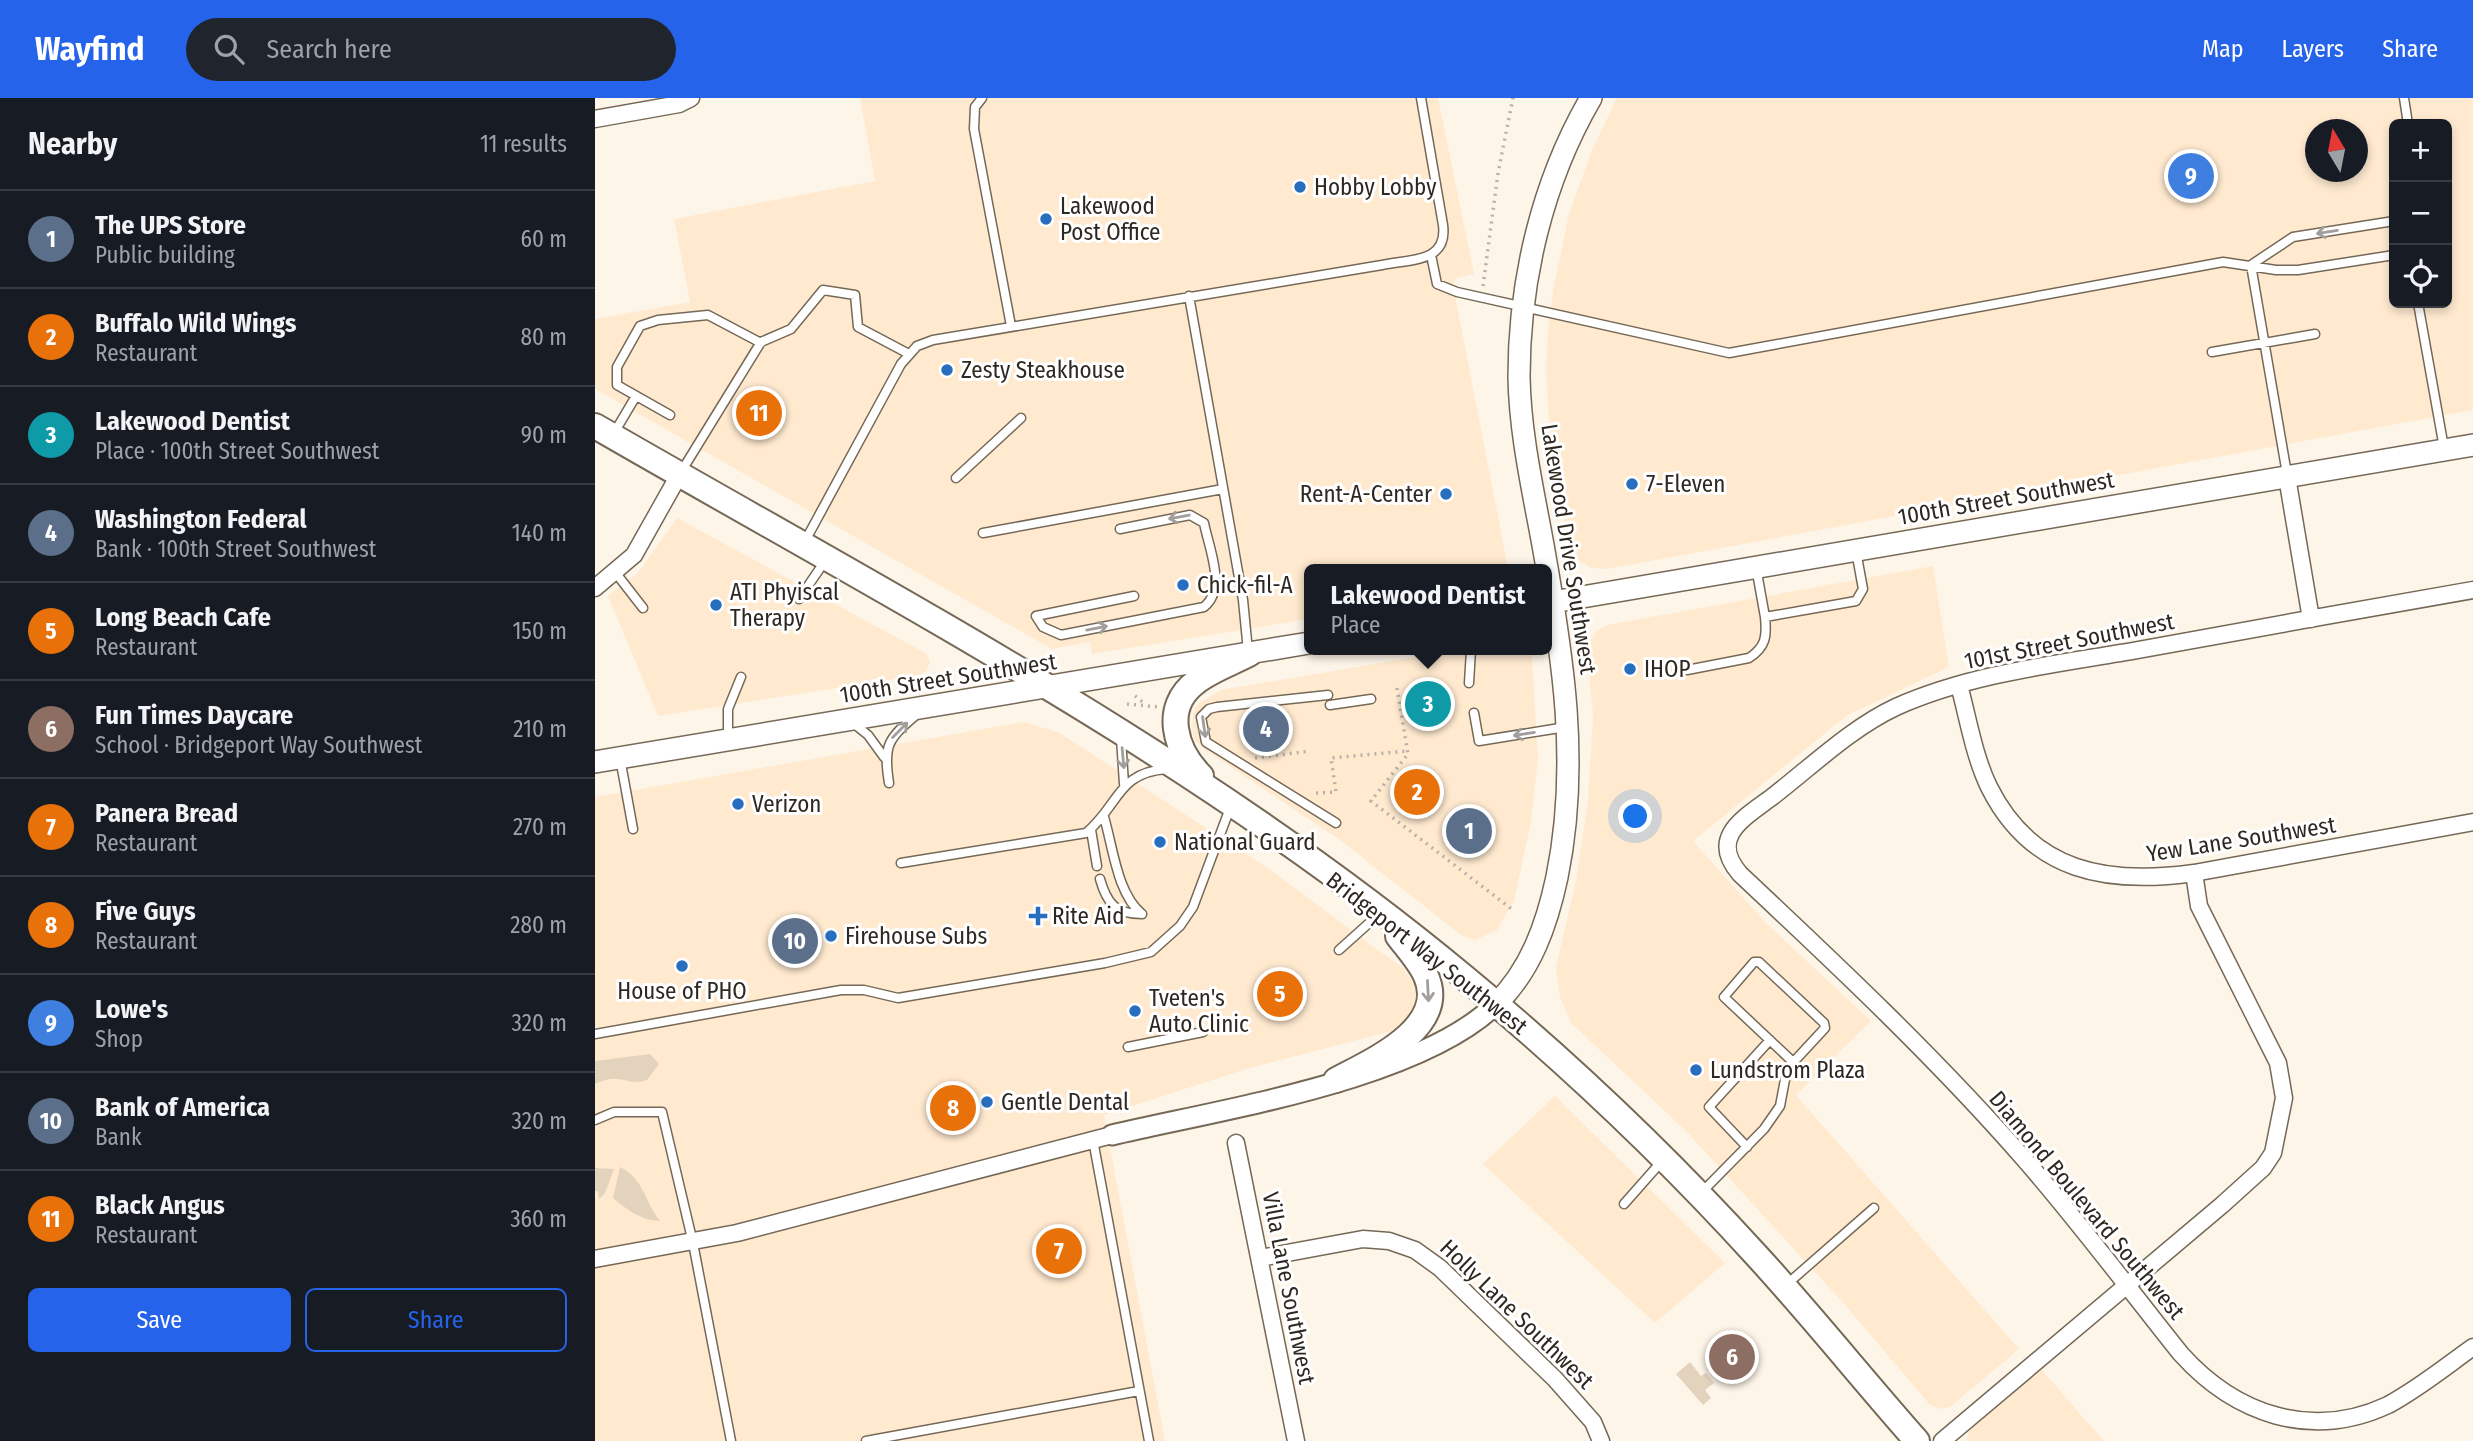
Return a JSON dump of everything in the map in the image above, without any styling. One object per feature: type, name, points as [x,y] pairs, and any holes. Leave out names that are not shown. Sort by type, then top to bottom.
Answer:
[{"type":"main road","name":"Lakewood Drive Southwest","points":[[1544,564],[1521,413],[1523,309],[1544,206],[1569,141],[1591,98]]},
{"type":"main road","name":"Bridgeport Way Southwest","points":[[604,431],[1049,688],[1120,732],[1231,806],[1381,913],[1496,1004],[1605,1101],[1664,1159],[1784,1287],[1917,1441]]},
{"type":"main road","name":"100th Street Southwest","points":[[1552,602],[2473,445]]},
{"type":"main road","name":"Lakewood Drive Southwest","points":[[1496,1004],[1528,962],[1552,899],[1568,798],[1569,726],[1552,615]]},
{"type":"main road","name":"100th Street Southwest","points":[[595,762],[1304,644]]},
{"type":"main road","points":[[1231,806],[1185,757],[1175,728],[1176,713],[1185,692],[1196,681],[1249,654]]},
{"type":"main road","points":[[1336,1080],[1388,1052],[1407,1037],[1428,1005],[1427,977],[1381,913]]},
{"type":"street","points":[[595,119],[679,104],[691,98]]},
{"type":"street","points":[[595,588],[634,555],[679,475]]},
{"type":"street","points":[[2287,477],[2311,619]]},
{"type":"street","name":"101st Street Southwest","points":[[1727,847],[1731,832],[1750,814],[1869,723],[1907,702],[1959,685],[2053,665],[2473,590]]},
{"type":"street","name":"Yew Lane Southwest","points":[[1959,685],[1989,787],[2028,838],[2059,859],[2105,877],[2158,878],[2194,873],[2473,822]]},
{"type":"street","name":"Diamond Boulevard Southwest","points":[[1727,847],[1740,874],[1918,1045],[1989,1121],[2181,1354],[2215,1389],[2247,1409],[2267,1416],[2300,1423],[2326,1424],[2368,1415],[2388,1405],[2473,1348]]},
{"type":"street","points":[[1942,1441],[2263,1168],[2273,1153],[2284,1098],[2278,1063],[2199,906],[2194,873]]},
{"type":"street","points":[[595,1259],[693,1243],[1336,1080],[1433,1046],[1469,1026],[1496,1004]]},
{"type":"street","name":"Villa Lane Southwest","points":[[1236,1143],[1296,1441]]},
{"type":"street","name":"Holly Lane Southwest","points":[[1260,1258],[1363,1239],[1389,1241],[1415,1250],[1440,1268],[1555,1380],[1593,1422],[1601,1441]]},
{"type":"street","points":[[2326,1424],[2329,1441]]},
{"type":"lane","points":[[982,98],[975,107],[974,129],[1011,326]]},
{"type":"lane","points":[[802,546],[909,354],[933,340],[1431,255],[1441,248],[1445,238],[1421,98]]},
{"type":"lane","points":[[2404,98],[2407,119]]},
{"type":"lane","points":[[2251,265],[2293,237],[2389,223]]},
{"type":"lane","points":[[1431,255],[1437,284],[1523,309],[1729,353],[2223,262],[2276,270],[2298,270],[2389,256]]},
{"type":"lane","points":[[2251,265],[2287,477]]},
{"type":"lane","points":[[679,475],[761,343],[791,329],[823,290],[855,295],[858,327],[909,354]]},
{"type":"lane","points":[[1189,296],[1249,654]]},
{"type":"lane","points":[[2419,308],[2444,450]]},
{"type":"lane","points":[[670,415],[617,385],[615,378],[617,367],[645,322],[708,315],[761,343]]},
{"type":"lane","points":[[2212,352],[2315,334]]},
{"type":"lane","points":[[604,431],[636,396]]},
{"type":"lane","points":[[956,478],[1021,418]]},
{"type":"lane","points":[[983,533],[1223,489]]},
{"type":"lane","points":[[1120,529],[1190,515],[1197,516],[1204,523],[1217,586],[1213,599],[1204,607],[1061,635],[1043,627],[1036,616],[1134,596]]},
{"type":"lane","points":[[1765,617],[1856,601],[1863,589],[1856,550]]},
{"type":"lane","points":[[799,599],[826,559]]},
{"type":"lane","points":[[1687,670],[1749,658],[1757,653],[1767,635],[1756,567]]},
{"type":"lane","points":[[615,572],[643,608]]},
{"type":"lane","points":[[1469,683],[1471,655]]},
{"type":"lane","points":[[728,740],[728,709],[741,677]]},
{"type":"lane","points":[[1328,695],[1209,709],[1201,717],[1206,742],[1336,822]]},
{"type":"lane","points":[[1330,705],[1371,699]]},
{"type":"lane","points":[[889,783],[885,757],[894,734],[923,708]]},
{"type":"lane","points":[[1474,713],[1479,741],[1569,726]]},
{"type":"lane","points":[[847,721],[862,729],[885,757]]},
{"type":"lane","points":[[1120,732],[1124,784]]},
{"type":"lane","points":[[620,758],[633,828]]},
{"type":"lane","points":[[901,863],[1086,834],[1104,817],[1124,784],[1151,771],[1177,769]]},
{"type":"lane","points":[[595,1034],[841,990],[864,990],[898,998],[1105,963],[1151,952],[1180,926],[1193,907],[1231,806]]},
{"type":"lane","points":[[1100,880],[1111,906],[1125,914],[1142,914],[1133,906],[1125,889],[1104,817]]},
{"type":"lane","points":[[1090,830],[1097,866]]},
{"type":"lane","points":[[1339,950],[1381,913]]},
{"type":"lane","points":[[1699,1195],[1764,1129],[1780,1106],[1787,1069],[1825,1026],[1756,961],[1724,996],[1793,1062]]},
{"type":"lane","points":[[1128,1047],[1203,1032]]},
{"type":"lane","points":[[1747,1147],[1709,1107],[1770,1040]]},
{"type":"lane","points":[[595,1120],[614,1112],[663,1112],[693,1243],[731,1441]]},
{"type":"lane","points":[[1103,1138],[1139,1391],[1149,1441]]},
{"type":"lane","points":[[1624,1204],[1664,1159]]},
{"type":"lane","points":[[1784,1287],[1874,1208]]},
{"type":"lane","points":[[866,1441],[1139,1391]]},
{"type":"path","points":[[1482,298],[1491,217],[1513,98]]},
{"type":"path","points":[[1397,688],[1408,751],[1371,801],[1513,910]]},
{"type":"path","points":[[1135,696],[1144,704]]},
{"type":"path","points":[[1127,704],[1144,704],[1167,709]]},
{"type":"path","points":[[1253,758],[1310,751]]},
{"type":"path","points":[[1316,793],[1336,792],[1331,758],[1408,751]]},
{"type":"shaded area","points":[[860,98],[1438,98],[1474,274],[1456,278],[1453,285],[1507,564],[1304,564],[1304,620],[1092,654],[1090,642],[1052,649],[595,389],[595,319],[690,302],[674,219],[875,181]]},
{"type":"shaded area","points":[[1617,98],[2473,98],[2473,410],[1607,569],[1591,568],[1578,560],[1569,548],[1551,449],[1546,370],[1553,291],[1569,214],[1592,150]]},
{"type":"shaded area","points":[[677,518],[927,654],[930,662],[927,670],[920,675],[658,716],[608,596],[638,573]]},
{"type":"shaded area","points":[[1933,566],[1949,667],[1846,716],[1693,841],[1765,922],[1871,1021],[1796,1095],[2019,1349],[1950,1407],[1940,1409],[1930,1405],[1846,1306],[1685,1130],[1571,1023],[1560,997],[1556,968],[1576,880],[1588,801],[1593,716],[1587,647],[1596,631],[1607,625]]},
{"type":"shaded area","points":[[1427,655],[1531,655],[1538,759],[1531,822],[1514,901],[1497,930],[1475,940],[1461,935],[1340,840],[1204,749],[1195,740],[1192,731],[1193,713],[1199,703],[1221,690]]},
{"type":"shaded area","points":[[1023,722],[1058,732],[1271,870],[1404,969],[1416,988],[1415,1012],[1409,1020],[1392,1031],[1250,1068],[1104,1115],[1165,1441],[595,1441],[595,797]]},
{"type":"shaded area","points":[[650,1054],[659,1064],[647,1080],[633,1082],[611,1079],[595,1084],[595,1061]]},
{"type":"shaded area","points":[[1555,1096],[1725,1263],[1655,1323],[1483,1164]]},
{"type":"shaded area","points":[[620,1167],[635,1178],[660,1221],[641,1217],[613,1198]]},
{"type":"shaded area","points":[[595,1168],[614,1169],[605,1193],[599,1199],[598,1191],[595,1191]]},
{"type":"shaded area","points":[[1690,1362],[1701,1376],[1706,1373],[1714,1383],[1705,1390],[1711,1398],[1703,1405],[1676,1374]]},
{"type":"shaded area","points":[[2040,1368],[2104,1441],[1966,1441],[1969,1434],[1965,1431]]},
{"type":"place","name":"Lowe's","points":[[2191,176]]},
{"type":"place","name":"Hobby Lobby","points":[[1300,187]]},
{"type":"place","name":"Lakewood Post Office","points":[[1046,219]]},
{"type":"place","name":"Zesty Steakhouse","points":[[947,370]]},
{"type":"place","name":"Black Angus","points":[[759,413]]},
{"type":"place","name":"7-Eleven","points":[[1632,484]]},
{"type":"place","name":"Rent-A-Center","points":[[1446,494]]},
{"type":"place","name":"Chick-fil-A","points":[[1183,585]]},
{"type":"place","name":"ATI Phyiscal Therapy","points":[[716,605]]},
{"type":"place","name":"IHOP","points":[[1630,669]]},
{"type":"place","name":"Lakewood Dentist","points":[[1428,704]]},
{"type":"place","name":"Washington Federal","points":[[1266,729]]},
{"type":"place","name":"Buffalo Wild Wings","points":[[1417,792]]},
{"type":"place","name":"Verizon","points":[[738,804]]},
{"type":"place","name":"The UPS Store","points":[[1469,831]]},
{"type":"place","name":"National Guard","points":[[1160,842]]},
{"type":"place","name":"Rite Aid","points":[[1038,916]]},
{"type":"place","name":"Firehouse Subs","points":[[831,936]]},
{"type":"place","name":"Bank of America","points":[[795,941]]},
{"type":"place","name":"House of PHO","points":[[682,966]]},
{"type":"place","name":"Long Beach Cafe","points":[[1280,994]]},
{"type":"place","name":"Tveten's Auto Clinic","points":[[1135,1011]]},
{"type":"place","name":"Lundstrom Plaza","points":[[1696,1070]]},
{"type":"place","name":"Gentle Dental","points":[[987,1102]]},
{"type":"place","name":"Five Guys","points":[[953,1108]]},
{"type":"place","name":"Panera Bread","points":[[1059,1251]]},
{"type":"place","name":"Fun Times Daycare","points":[[1732,1357]]}]
